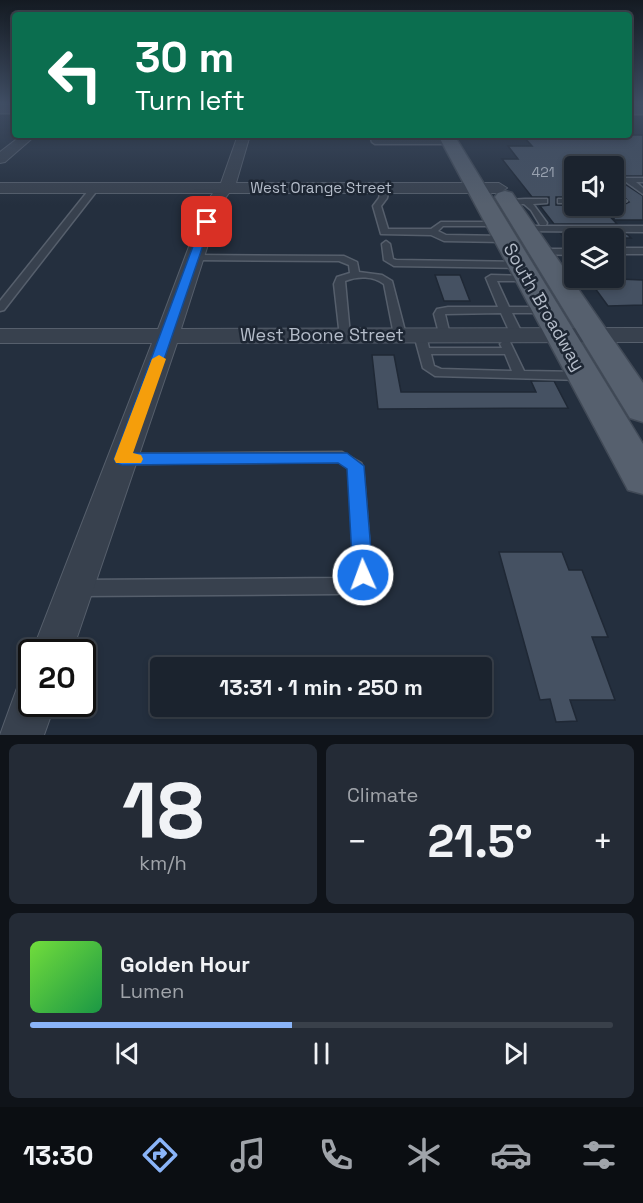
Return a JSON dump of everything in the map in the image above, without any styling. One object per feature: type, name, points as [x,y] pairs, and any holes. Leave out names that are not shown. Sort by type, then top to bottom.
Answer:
[{"type":"main road","name":"South Broadway","points":[[448,139],[511,213],[546,310],[643,479]]},
{"type":"main road","name":"South Broadway","points":[[529,265],[594,335],[643,410]]},
{"type":"street","points":[[0,159],[26,138]]},
{"type":"street","points":[[57,639],[213,204],[226,188],[243,138]]},
{"type":"street","name":"West Orange Street","points":[[0,188],[385,188],[511,213]]},
{"type":"street","name":"West Boone Street","points":[[0,336],[344,335],[415,340],[444,335],[509,340],[560,335],[643,335]]},
{"type":"street","points":[[21,735],[28,717]]},
{"type":"lane","points":[[374,138],[375,142],[448,139]]},
{"type":"lane","points":[[643,180],[629,180],[643,192]]},
{"type":"lane","points":[[0,308],[95,188]]},
{"type":"lane","points":[[385,188],[383,198],[377,206],[384,232],[433,232],[444,238],[544,201]]},
{"type":"lane","points":[[511,213],[559,223]]},
{"type":"lane","points":[[433,232],[441,224],[511,213],[643,229]]},
{"type":"lane","points":[[574,223],[643,222]]},
{"type":"lane","points":[[386,244],[389,260],[394,263],[529,265]]},
{"type":"lane","points":[[624,251],[643,251]]},
{"type":"lane","points":[[520,375],[509,340],[505,310],[491,278],[564,255]]},
{"type":"lane","points":[[194,258],[341,258],[354,264],[355,276]]},
{"type":"lane","points":[[344,335],[340,279],[375,276],[385,278],[389,283],[429,368],[439,373],[583,376]]},
{"type":"lane","points":[[444,335],[439,314],[441,311],[546,310]]},
{"type":"lane","points":[[415,340],[509,340]]},
{"type":"lane","points":[[75,588],[337,586],[356,582],[363,575],[356,466],[342,457],[122,459]]},
{"type":"building","points":[[643,136],[643,176],[624,178],[624,156],[564,156],[564,197],[556,197],[556,205],[564,205],[564,216],[609,216],[617,224],[554,224],[540,206],[549,205],[549,197],[532,197],[502,159],[518,159],[508,146],[532,146],[525,138]]},
{"type":"building","points":[[624,178],[625,184],[643,196],[643,220],[614,220],[614,216],[624,216],[624,204],[629,202],[624,197]]},
{"type":"building","points":[[435,275],[460,275],[470,301],[444,301]]},
{"type":"building","points":[[624,279],[643,280],[643,305],[608,306],[595,288],[624,288]]},
{"type":"building","points":[[372,355],[394,355],[401,392],[536,392],[531,381],[554,381],[568,408],[378,409]]},
{"type":"building","points":[[499,552],[562,552],[569,570],[582,570],[608,637],[592,637],[615,700],[570,700],[577,721],[556,722],[550,699],[540,700]]},
{"type":"slow traffic","points":[[135,459],[122,459],[159,359]]},
{"type":"route","points":[[207,222],[122,459],[342,457],[356,466],[363,575]]}]
